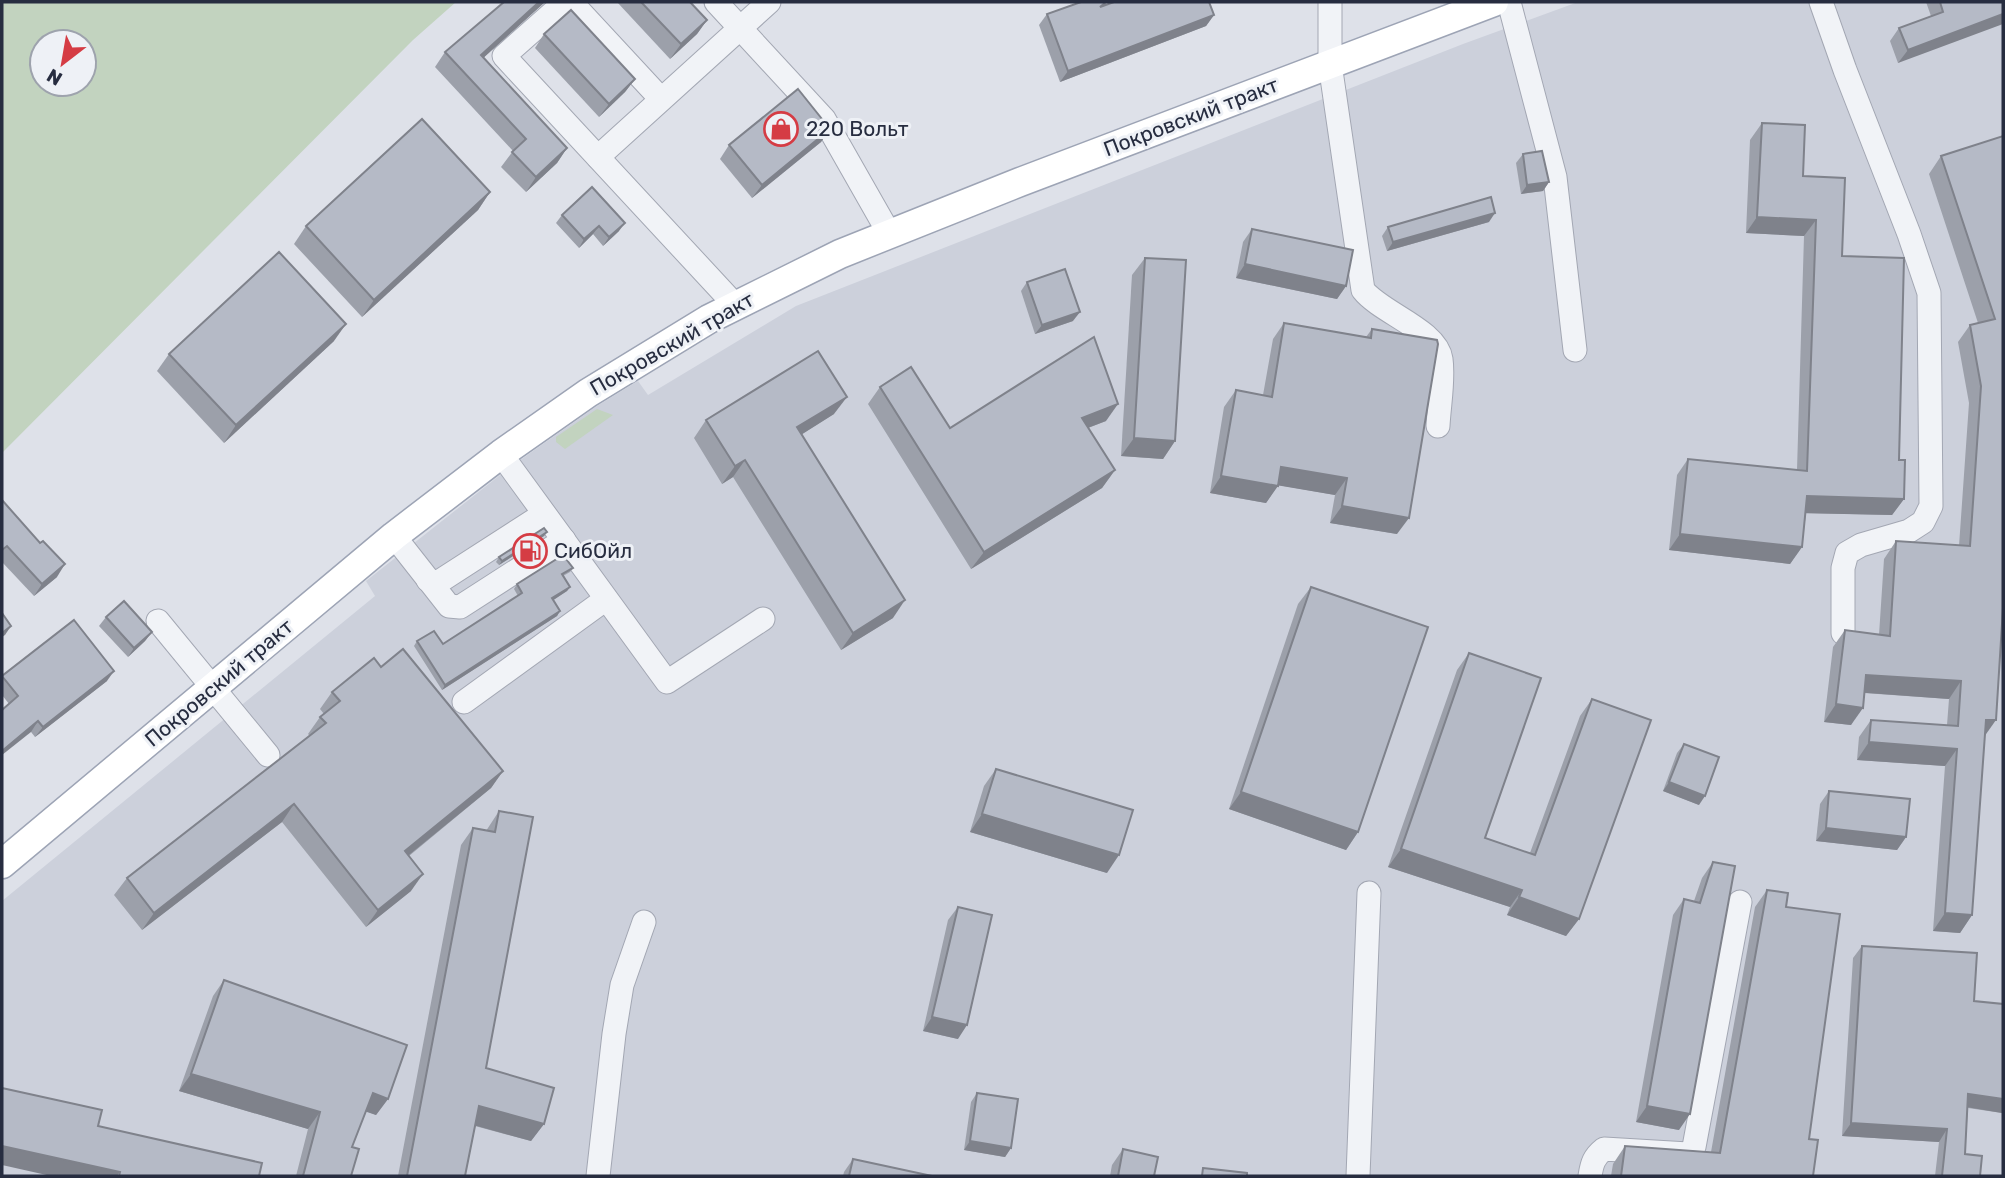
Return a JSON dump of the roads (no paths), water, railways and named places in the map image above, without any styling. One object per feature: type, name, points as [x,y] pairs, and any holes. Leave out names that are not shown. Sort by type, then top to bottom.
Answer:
[{"type":"main road","name":"Покровский тракт","points":[[2,864],[394,536],[500,454],[588,393],[709,318],[841,254],[1494,2]]},
{"type":"street","points":[[565,2],[504,56],[735,305]]},
{"type":"street","points":[[571,2],[661,99]]},
{"type":"street","points":[[716,2],[824,119],[890,235]]},
{"type":"street","points":[[598,157],[769,2]]},
{"type":"street","points":[[1330,2],[1329,64],[1363,290],[1372,300],[1427,337],[1437,348],[1441,358],[1438,426]]},
{"type":"street","points":[[1509,2],[1555,177],[1575,350]]},
{"type":"street","points":[[1821,2],[1929,293],[1931,506],[1923,522],[1909,531],[1861,545],[1847,553],[1843,568],[1843,633]]},
{"type":"street","points":[[500,454],[667,682],[762,619]]},
{"type":"street","points":[[428,580],[437,583],[544,514]]},
{"type":"street","points":[[394,536],[449,606],[460,607],[564,540]]},
{"type":"street","points":[[464,702],[606,599]]},
{"type":"street","points":[[158,621],[268,755]]},
{"type":"street","points":[[1358,1176],[1369,893]]},
{"type":"street","points":[[1590,1176],[1592,1163],[1604,1149],[1688,1154],[1694,1147],[1740,902]]},
{"type":"street","points":[[598,1176],[622,985],[644,922]]},
{"type":"place","name":"220 Вольт","points":[[781,129]]},
{"type":"place","name":"СибОйл","points":[[530,551]]}]
